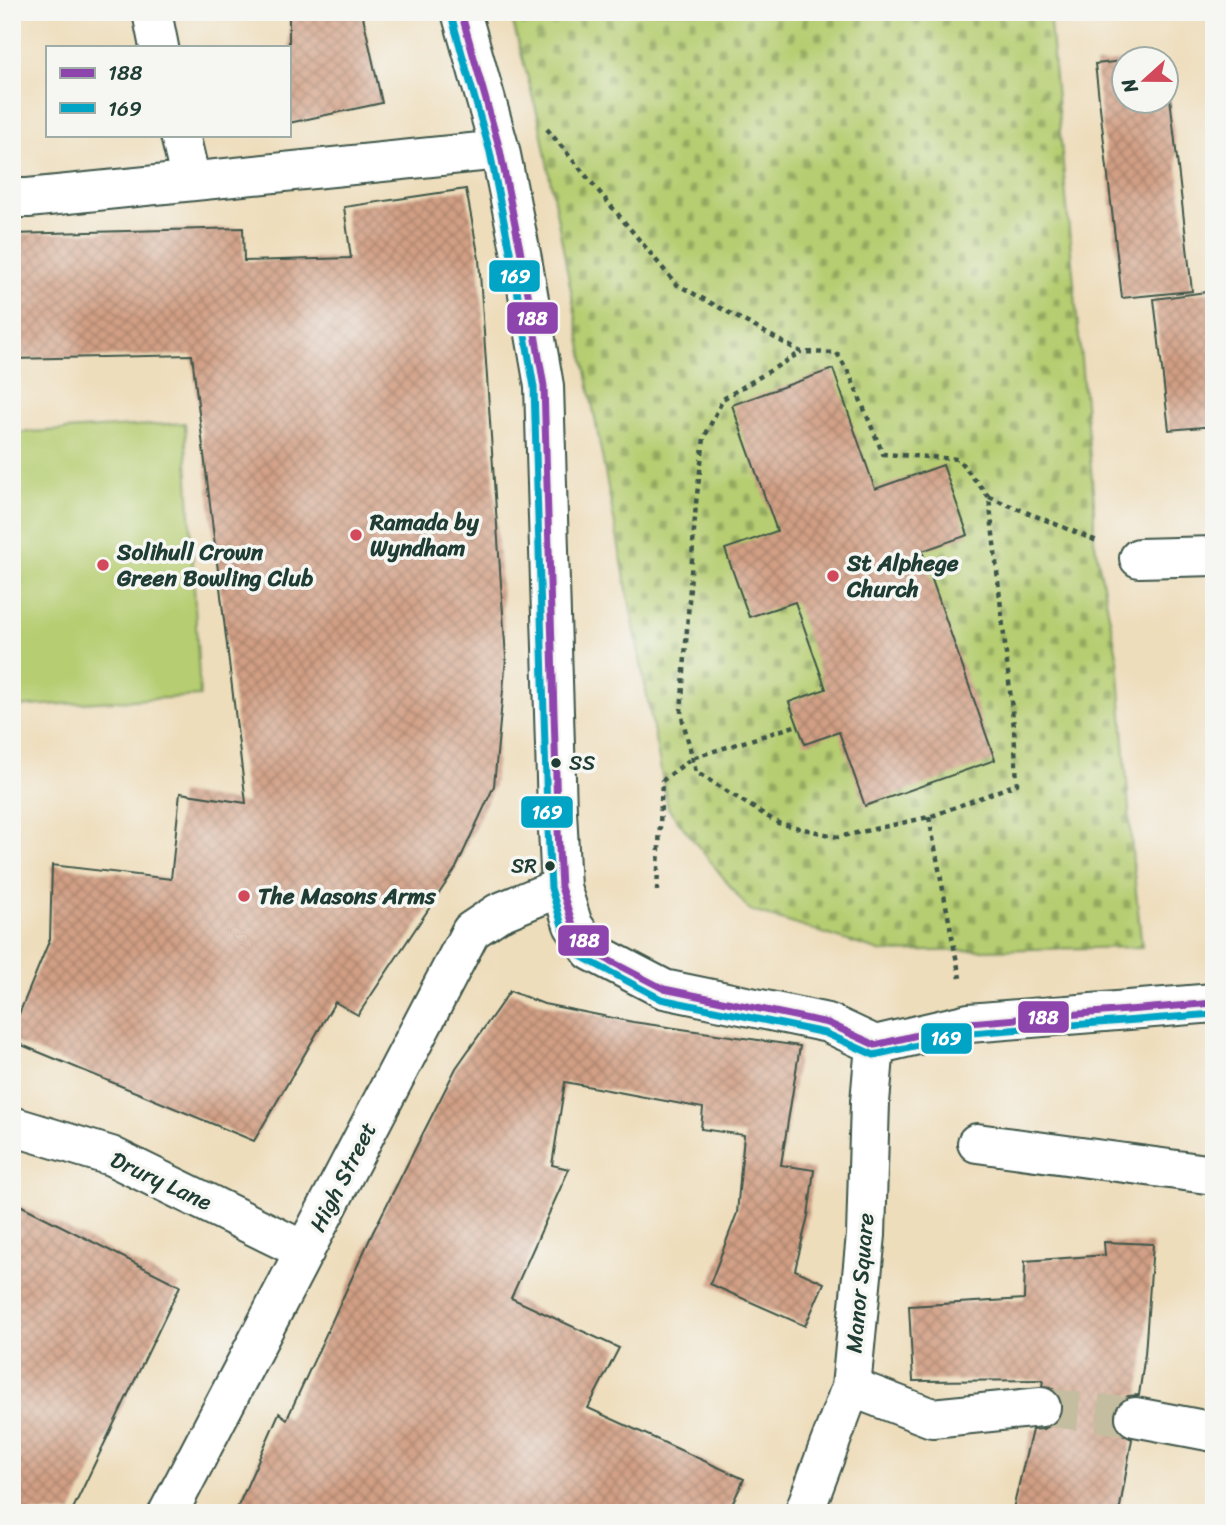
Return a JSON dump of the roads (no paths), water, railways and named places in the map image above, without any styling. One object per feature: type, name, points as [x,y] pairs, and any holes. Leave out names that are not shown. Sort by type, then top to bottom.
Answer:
[{"type":"street","points":[[152,12],[159,46]]},
{"type":"street","points":[[461,12],[500,150],[544,386],[561,887],[573,925],[591,951],[664,989],[828,1023],[875,1045],[969,1023],[1214,1003]]},
{"type":"street","points":[[180,136],[191,181]]},
{"type":"street","points":[[12,198],[500,150]]},
{"type":"street","points":[[1139,558],[1214,556]]},
{"type":"street","name":"High Street","points":[[168,1513],[471,931],[498,914],[561,887]]},
{"type":"street","name":"Manor Square","points":[[804,1513],[851,1387],[866,1236],[870,1102],[875,1045]]},
{"type":"street","name":"Drury Lane","points":[[12,1126],[111,1156],[305,1251]]},
{"type":"street","points":[[977,1143],[1214,1175]]},
{"type":"street","points":[[851,1387],[932,1418],[1041,1407]]},
{"type":"street","points":[[1135,1416],[1214,1432]]},
{"type":"tunnel","points":[[1041,1407],[1135,1417]]},
{"type":"place","name":"Ramada by Wyndham","points":[[356,535]]},
{"type":"place","name":"Solihull Crown Green Bowling Club","points":[[103,565]]},
{"type":"place","name":"St Alphege Church","points":[[833,576]]},
{"type":"place","name":"SS","points":[[556,763]]},
{"type":"place","name":"SR","points":[[550,866]]},
{"type":"place","name":"The Masons Arms","points":[[244,896]]}]
